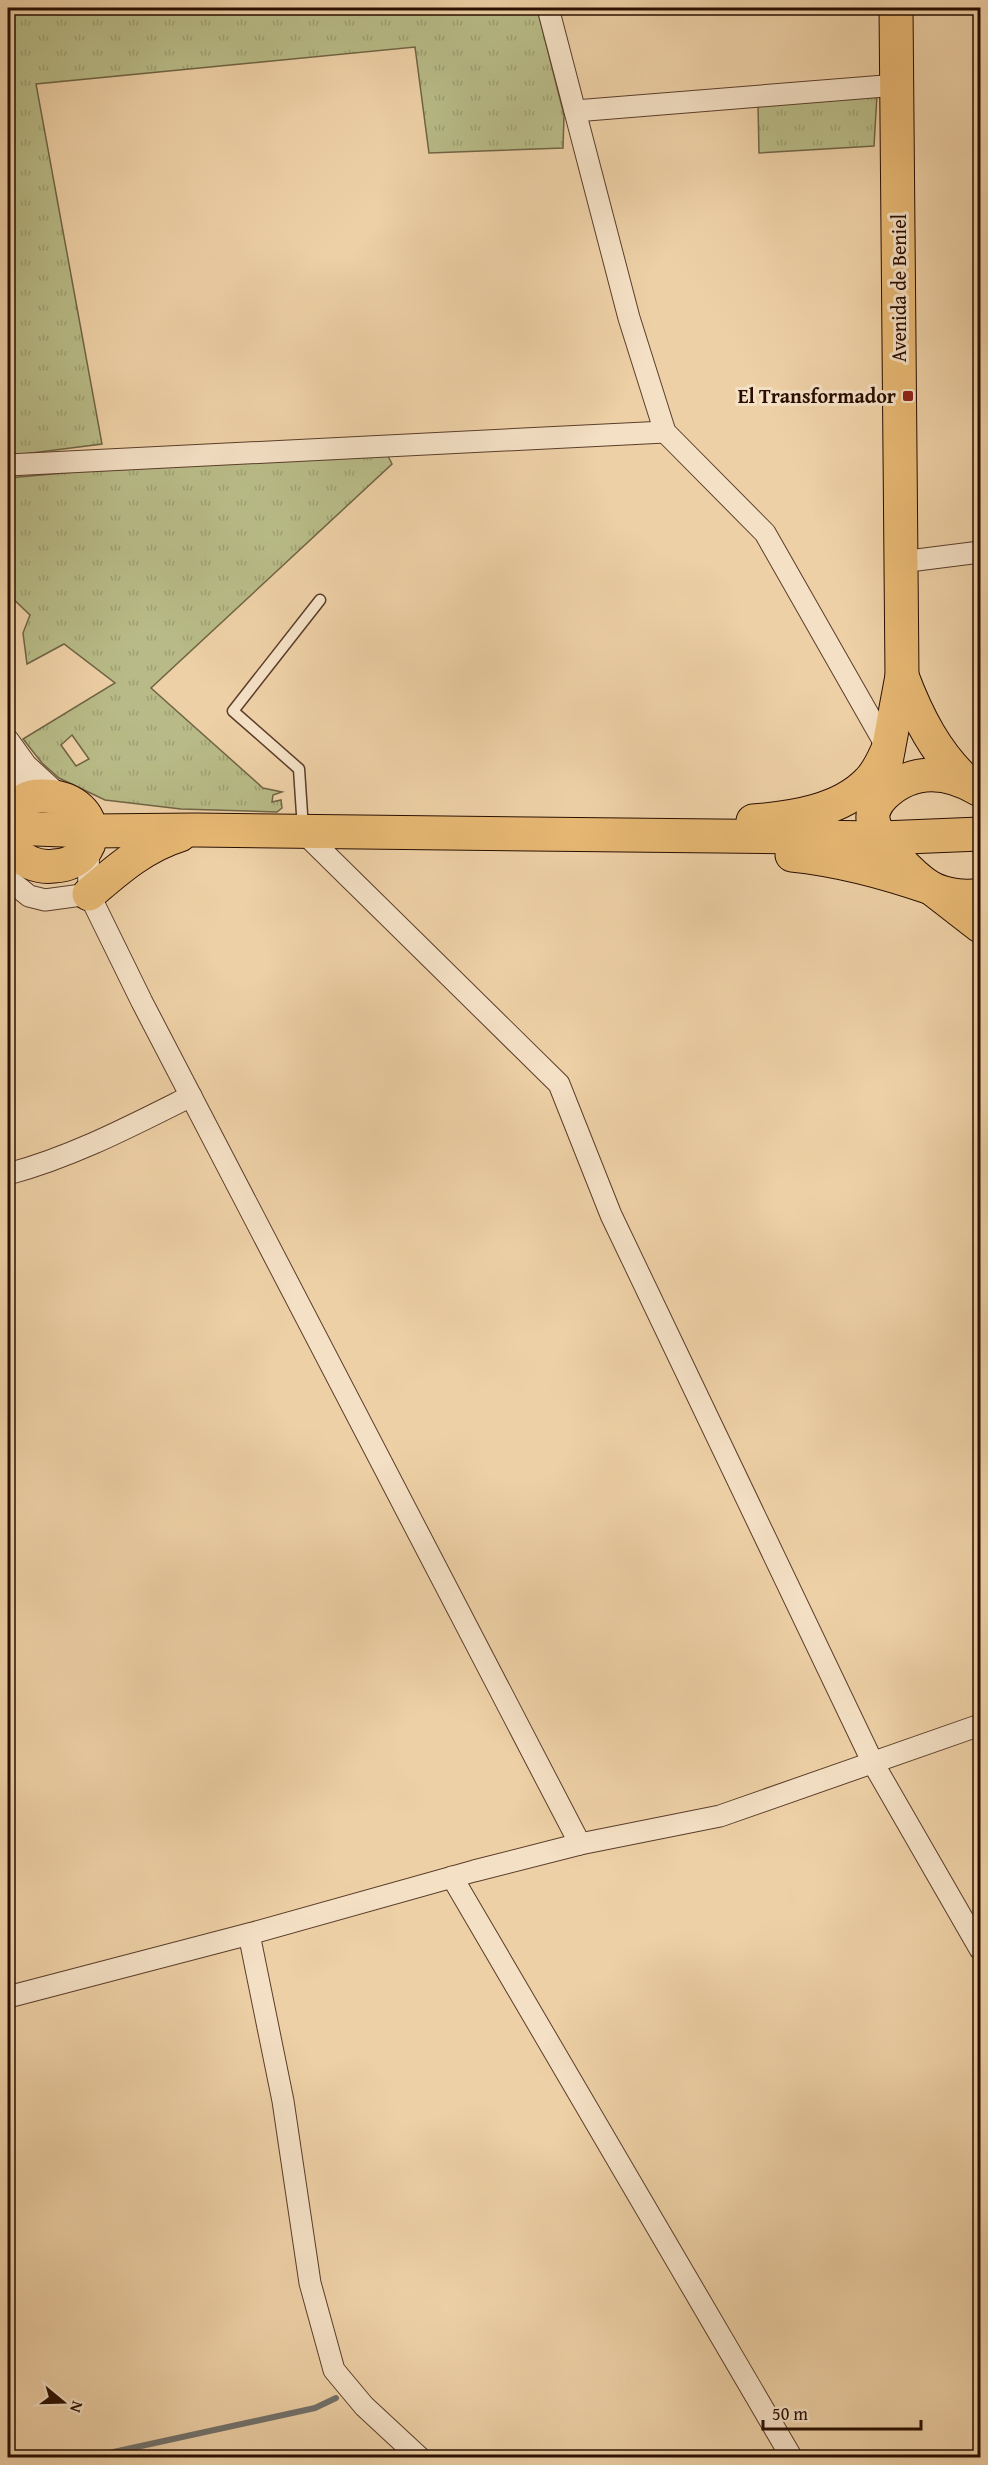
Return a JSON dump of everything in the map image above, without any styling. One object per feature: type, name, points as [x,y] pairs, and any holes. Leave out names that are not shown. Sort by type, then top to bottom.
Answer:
[{"type":"main road","name":"Avenida de Beniel","points":[[896,8],[902,676]]},
{"type":"main road","points":[[902,676],[888,749],[871,779],[873,818],[882,838],[904,864],[981,926]]},
{"type":"main road","points":[[902,676],[915,711],[945,759],[976,786]]},
{"type":"main road","points":[[599,836],[776,819],[815,811],[845,799],[932,773],[976,786]]},
{"type":"main road","points":[[13,834],[48,867],[66,864],[83,853],[79,819]]},
{"type":"main road","points":[[13,834],[79,819],[196,830],[303,832],[882,838],[981,834]]},
{"type":"main road","points":[[89,894],[126,863],[151,847],[196,830]]},
{"type":"main road","points":[[599,836],[819,858],[876,869],[966,897],[981,896]]},
{"type":"street","points":[[548,8],[629,318],[665,432],[765,532],[888,749]]},
{"type":"street","points":[[575,111],[897,85]]},
{"type":"street","points":[[8,465],[665,432]]},
{"type":"street","points":[[901,562],[981,552]]},
{"type":"street","points":[[9,743],[26,765],[79,819],[89,894],[191,1096],[580,1844]]},
{"type":"street","points":[[9,743],[13,834],[29,896],[45,900],[89,894]]},
{"type":"street","points":[[303,832],[559,1084],[611,1215],[873,1763],[981,1949]]},
{"type":"street","points":[[13,834],[62,875],[89,894]]},
{"type":"street","points":[[8,1174],[45,1164],[126,1129],[191,1096]]},
{"type":"street","points":[[8,1998],[580,1844],[720,1816],[981,1725]]},
{"type":"street","points":[[452,1877],[792,2457]]},
{"type":"street","points":[[249,1934],[283,2101],[310,2283],[334,2370],[364,2406],[420,2457]]},
{"type":"lane","points":[[303,832],[299,769],[233,711],[320,600]]},
{"type":"green space","points":[[8,8],[537,8],[564,115],[563,148],[429,153],[415,47],[36,84],[102,444],[8,456]]},
{"type":"green space","points":[[877,95],[874,146],[759,153],[758,104]]},
{"type":"green space","points":[[388,456],[392,464],[151,688],[263,788],[282,792],[273,795],[272,802],[281,800],[282,808],[277,812],[181,809],[105,800],[59,778],[42,763],[23,739],[115,683],[64,644],[27,664],[23,633],[30,615],[8,594],[8,478],[119,468]],"holes":[[[72,735],[89,759],[76,766],[61,745]]]},
{"type":"waterway","points":[[86,2458],[315,2408],[336,2398]]},
{"type":"place","name":"El Transformador","points":[[908,396]]}]
